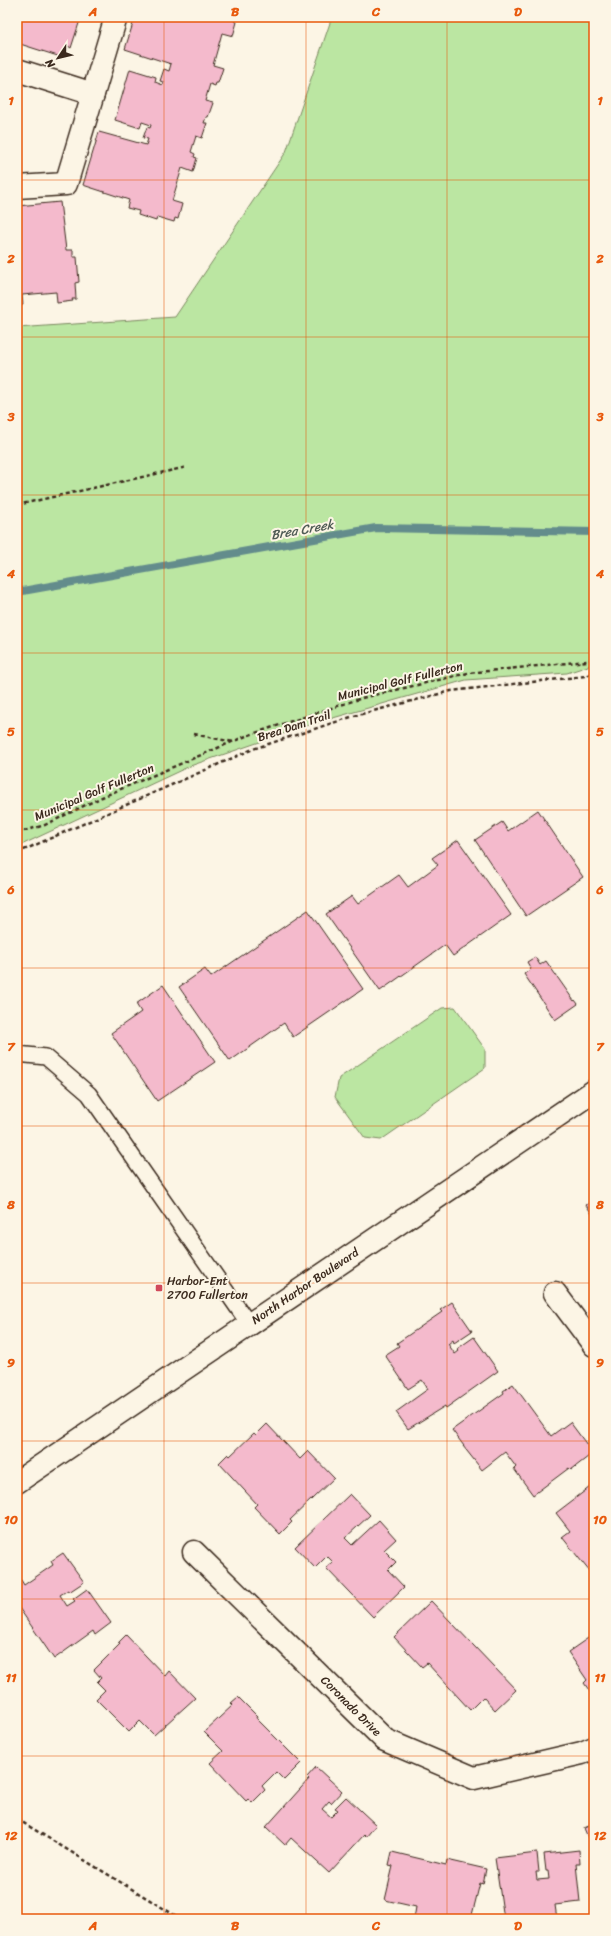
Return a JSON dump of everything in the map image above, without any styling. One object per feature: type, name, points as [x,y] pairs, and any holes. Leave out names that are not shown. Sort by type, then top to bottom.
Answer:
[{"type":"street","points":[[17,187],[66,184],[116,17]]},
{"type":"street","points":[[17,70],[93,94]]},
{"type":"street","name":"North Harbor Boulevard","points":[[17,1482],[594,1091]]},
{"type":"street","points":[[555,1293],[594,1345]]},
{"type":"street","name":"Coronado Drive","points":[[194,1552],[385,1740],[474,1778],[582,1753],[594,1748]]},
{"type":"lane","points":[[17,1054],[46,1057],[89,1094],[249,1324]]},
{"type":"path","points":[[17,505],[187,467]]},
{"type":"path","name":"Municipal Golf Fullerton","points":[[17,832],[45,825],[102,797],[234,742],[362,698],[468,673],[559,664],[594,658]]},
{"type":"path","name":"Brea Dam Trail","points":[[17,853],[253,749],[354,716],[451,691],[586,676],[594,673]]},
{"type":"path","points":[[194,734],[234,742]]},
{"type":"path","points":[[17,1819],[181,1919]]},
{"type":"green space","points":[[332,17],[594,17],[594,664],[567,673],[466,680],[312,724],[190,766],[17,847],[17,328],[175,317],[286,152]]},
{"type":"green space","points":[[455,1007],[485,1049],[485,1068],[381,1140],[365,1138],[335,1097],[339,1078],[442,1008]]},
{"type":"building","points":[[19,17],[81,17],[71,48],[68,46],[64,58],[17,43],[17,24]]},
{"type":"building","points":[[135,17],[235,17],[234,21],[237,22],[233,36],[222,33],[213,65],[223,68],[218,83],[216,83],[215,86],[210,84],[205,101],[213,103],[204,123],[207,123],[202,138],[196,136],[191,152],[195,154],[194,157],[197,158],[193,172],[182,168],[172,201],[182,204],[178,219],[175,218],[174,222],[157,217],[156,221],[138,215],[139,211],[127,208],[129,200],[83,185],[99,132],[146,145],[148,139],[143,138],[147,127],[150,128],[151,125],[142,122],[140,128],[115,120],[130,69],[156,77],[155,82],[163,85],[164,82],[160,81],[164,69],[169,71],[171,64],[125,49]]},
{"type":"building","points":[[60,202],[66,250],[73,250],[73,257],[77,257],[79,282],[75,283],[76,299],[72,299],[73,301],[57,303],[56,292],[22,295],[23,305],[17,305],[17,206]]},
{"type":"building","points":[[538,810],[583,877],[526,916],[475,840],[502,822],[508,831]]},
{"type":"building","points":[[458,840],[511,915],[453,956],[445,945],[380,991],[326,914],[352,896],[358,904],[399,875],[408,887],[438,865],[432,858]]},
{"type":"building","points":[[308,910],[363,989],[293,1037],[284,1023],[230,1061],[179,987],[205,969],[211,977]]},
{"type":"building","points":[[535,957],[540,965],[546,961],[574,1001],[575,1000],[578,1004],[555,1020],[524,974],[531,969],[527,962]]},
{"type":"building","points":[[163,985],[215,1062],[157,1101],[111,1033],[141,1012],[136,1004]]},
{"type":"building","points":[[594,1200],[594,1217],[586,1205]]},
{"type":"building","points":[[452,1302],[472,1331],[454,1343],[453,1340],[448,1344],[455,1354],[459,1351],[457,1349],[474,1337],[498,1371],[446,1408],[445,1406],[408,1429],[396,1412],[428,1389],[422,1380],[408,1389],[385,1355],[399,1346],[397,1343],[442,1312],[440,1310]]},
{"type":"building","points":[[513,1384],[551,1436],[570,1422],[593,1453],[571,1470],[569,1468],[533,1495],[514,1469],[516,1467],[505,1452],[482,1470],[452,1430],[504,1393],[503,1391]]},
{"type":"building","points":[[267,1424],[300,1459],[308,1451],[334,1478],[290,1520],[292,1522],[280,1534],[254,1507],[257,1504],[219,1463],[228,1454],[230,1456],[254,1433],[256,1435]]},
{"type":"building","points":[[594,1484],[594,1577],[562,1537],[570,1531],[556,1513]]},
{"type":"building","points":[[350,1494],[370,1515],[345,1538],[352,1545],[379,1520],[396,1539],[384,1550],[396,1562],[388,1570],[404,1587],[373,1617],[326,1568],[333,1562],[327,1556],[315,1568],[295,1547]]},
{"type":"building","points":[[63,1553],[84,1582],[69,1592],[68,1590],[60,1595],[67,1606],[75,1601],[73,1599],[87,1589],[111,1623],[95,1635],[93,1631],[54,1659],[17,1605],[17,1583],[21,1580],[24,1585],[53,1565],[51,1561]]},
{"type":"building","points":[[431,1601],[516,1690],[495,1710],[483,1697],[470,1710],[427,1663],[422,1667],[394,1637]]},
{"type":"building","points":[[594,1634],[594,1691],[591,1693],[584,1683],[587,1680],[568,1652]]},
{"type":"building","points":[[126,1635],[165,1676],[169,1671],[195,1698],[154,1735],[140,1721],[129,1732],[96,1699],[105,1690],[97,1682],[101,1678],[94,1670],[120,1644],[118,1643]]},
{"type":"building","points":[[238,1697],[257,1716],[256,1718],[301,1763],[284,1780],[276,1772],[262,1786],[265,1790],[252,1803],[248,1799],[246,1801],[210,1763],[223,1751],[204,1732],[233,1705],[231,1703]]},
{"type":"building","points":[[316,1767],[342,1791],[331,1803],[329,1801],[322,1809],[331,1817],[338,1810],[335,1808],[346,1797],[376,1825],[366,1837],[364,1835],[329,1873],[291,1838],[285,1845],[266,1827],[309,1779],[307,1777]]},
{"type":"building","points":[[594,1824],[594,1852],[584,1828]]},
{"type":"building","points":[[579,1850],[580,1864],[576,1864],[580,1902],[555,1905],[557,1919],[504,1919],[495,1858],[537,1853],[539,1872],[536,1872],[537,1880],[549,1879],[548,1871],[546,1871],[544,1854]]},
{"type":"building","points":[[392,1852],[446,1865],[447,1860],[486,1869],[483,1884],[480,1883],[471,1919],[414,1919],[416,1907],[385,1900],[393,1866],[389,1865]]},
{"type":"waterway","name":"Brea Creek","points":[[17,592],[376,528],[594,532]]},
{"type":"place","name":"Harbor-Ent 2700 Fullerton","points":[[159,1288]]}]
